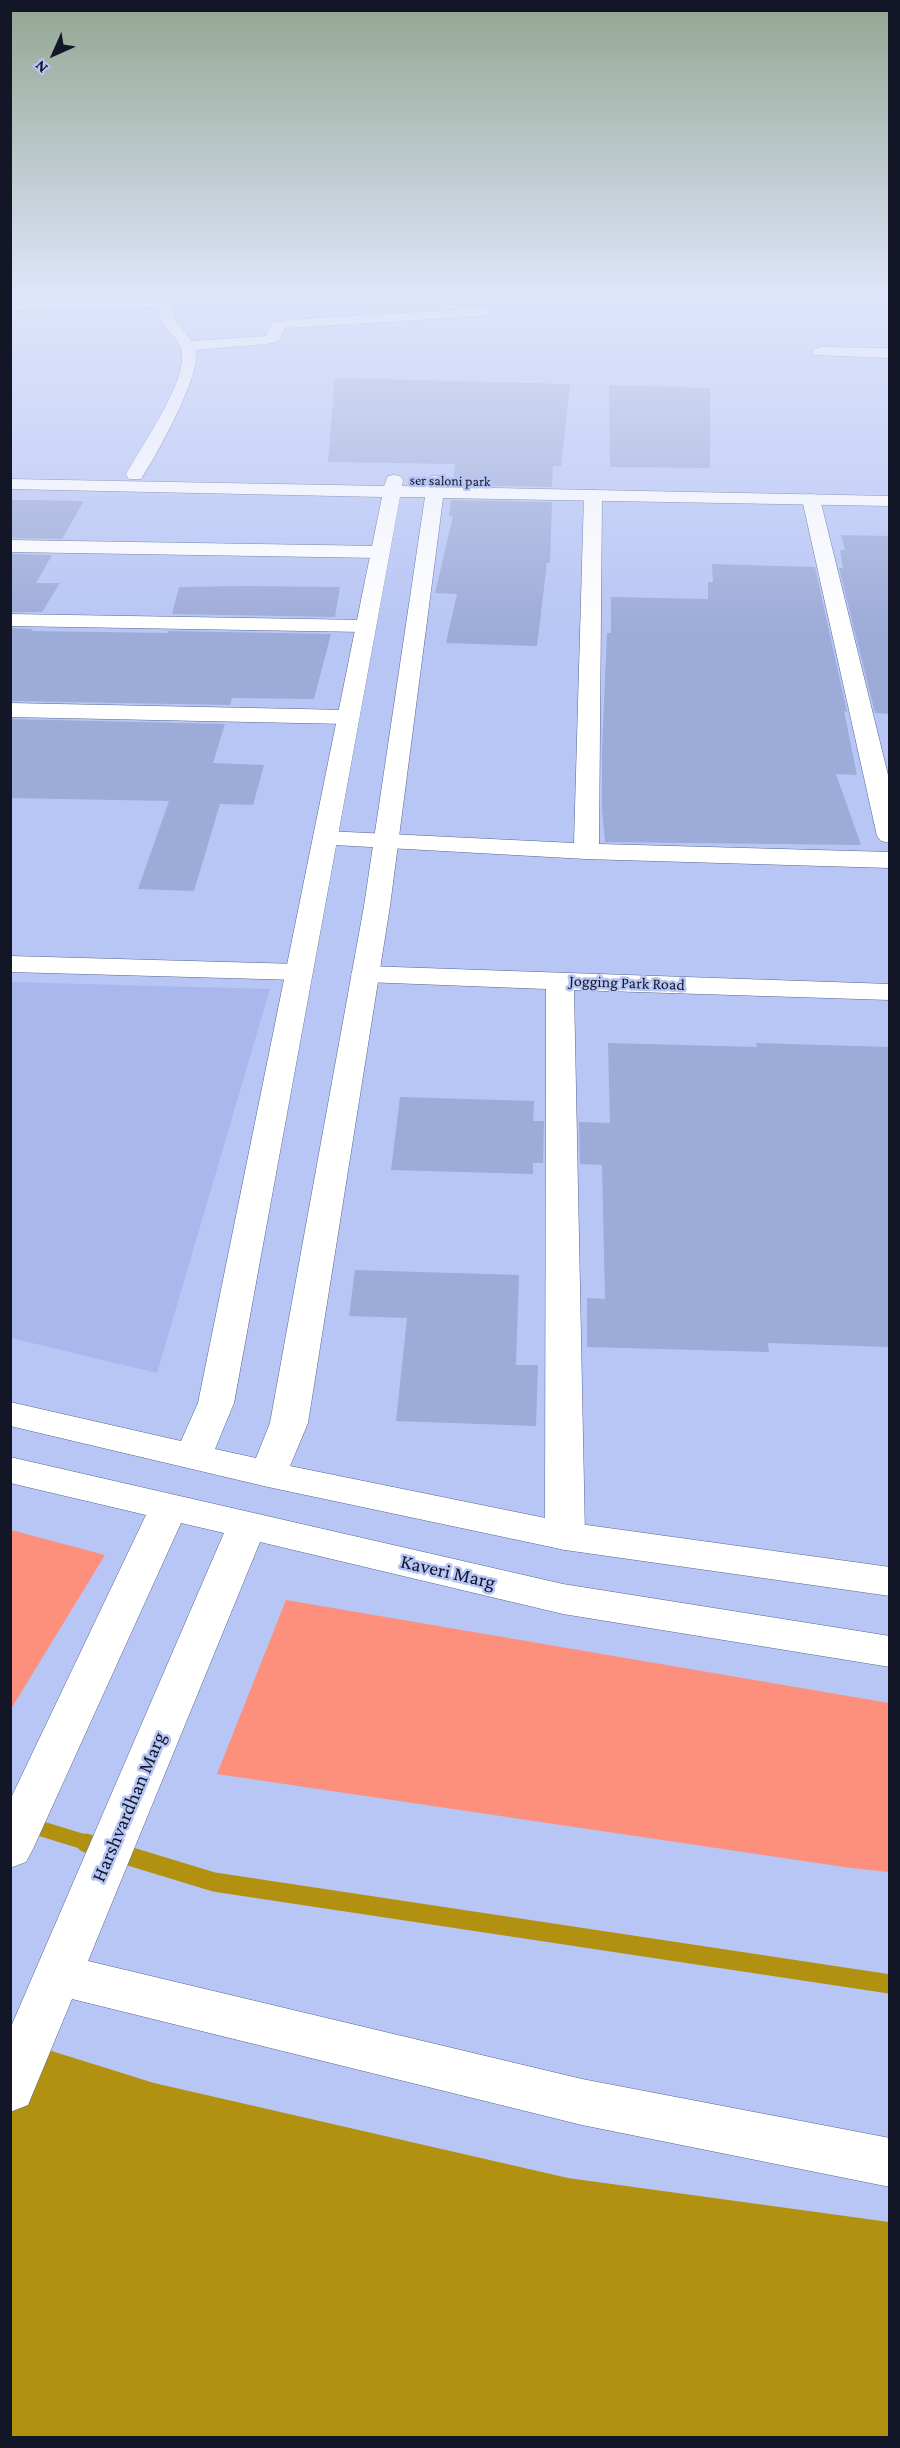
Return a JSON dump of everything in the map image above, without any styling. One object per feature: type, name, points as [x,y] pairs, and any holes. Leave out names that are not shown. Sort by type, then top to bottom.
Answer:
[{"type":"street","points":[[135,475],[172,403]]},
{"type":"street","name":"ser saloni park","points":[[10,473],[135,475],[393,486]]},
{"type":"street","points":[[10,484],[435,486],[593,495],[890,501]]},
{"type":"street","points":[[192,1456],[216,1403],[393,486]]},
{"type":"street","points":[[268,1474],[289,1424],[365,974],[435,486]]},
{"type":"street","name":"ser saloni park","points":[[435,486],[890,488]]},
{"type":"street","points":[[585,851],[593,495]]},
{"type":"street","points":[[811,499],[890,836]]},
{"type":"street","points":[[10,546],[380,552]]},
{"type":"street","points":[[10,620],[365,626]]},
{"type":"street","points":[[10,710],[347,717]]},
{"type":"street","points":[[326,839],[585,851],[890,860]]},
{"type":"street","points":[[10,964],[298,972]]},
{"type":"street","name":"Jogging Park Road","points":[[365,974],[890,992]]},
{"type":"street","points":[[560,981],[565,1536]]},
{"type":"street","points":[[10,1414],[268,1474],[565,1536],[890,1582]]},
{"type":"street","name":"Kaveri Marg","points":[[10,1470],[563,1599],[890,1652]]},
{"type":"street","points":[[10,1849],[169,1507]]},
{"type":"street","name":"Harshvardhan Marg","points":[[10,2089],[52,1994],[247,1525]]},
{"type":"street","points":[[52,1994],[582,2103],[890,2163]]},
{"type":"shaded area","points":[[11,982],[270,989],[157,1373],[11,1338]]},
{"type":"shaded area","points":[[10,1530],[105,1555],[11,1709]]},
{"type":"shaded area","points":[[286,1600],[889,1703],[889,1872],[217,1774]]},
{"type":"shaded area","points":[[10,2038],[154,2083],[568,2178],[889,2222],[889,2437],[11,2437]]},
{"type":"building","points":[[333,403],[568,403],[561,466],[553,466],[552,487],[453,485],[455,464],[328,462]]},
{"type":"building","points":[[609,403],[710,403],[710,468],[610,467]]},
{"type":"building","points":[[10,500],[84,501],[62,539],[10,538]]},
{"type":"building","points":[[451,500],[552,502],[550,563],[547,563],[537,646],[446,643],[457,594],[435,593],[453,516],[449,516]]},
{"type":"building","points":[[841,535],[890,536],[890,714],[875,713],[839,568],[843,568],[840,550],[845,550]]},
{"type":"building","points":[[10,554],[52,555],[36,583],[60,583],[42,612],[10,612]]},
{"type":"building","points":[[712,564],[815,567],[847,712],[844,711],[857,775],[836,774],[861,845],[605,842],[602,809],[602,749],[607,633],[611,633],[611,597],[708,599],[708,582],[713,582]]},
{"type":"building","points":[[179,587],[340,587],[335,617],[172,614]]},
{"type":"building","points":[[10,628],[33,629],[31,631],[331,634],[314,699],[232,698],[230,705],[10,701]]},
{"type":"building","points":[[10,719],[225,724],[213,763],[264,765],[253,805],[220,804],[194,891],[138,889],[169,801],[10,798]]},
{"type":"building","points":[[608,1043],[757,1047],[756,1043],[890,1047],[890,1347],[768,1343],[769,1352],[587,1347],[587,1298],[605,1299],[602,1165],[580,1164],[579,1122],[610,1123]]},
{"type":"building","points":[[400,1097],[534,1101],[533,1121],[544,1121],[543,1163],[533,1163],[533,1174],[391,1170]]},
{"type":"building","points":[[355,1270],[519,1275],[516,1365],[538,1365],[536,1426],[396,1421],[407,1318],[349,1316]]},
{"type":"waterway","points":[[29,1825],[91,1844]]},
{"type":"waterway","points":[[86,1843],[214,1882],[890,1984]]}]
